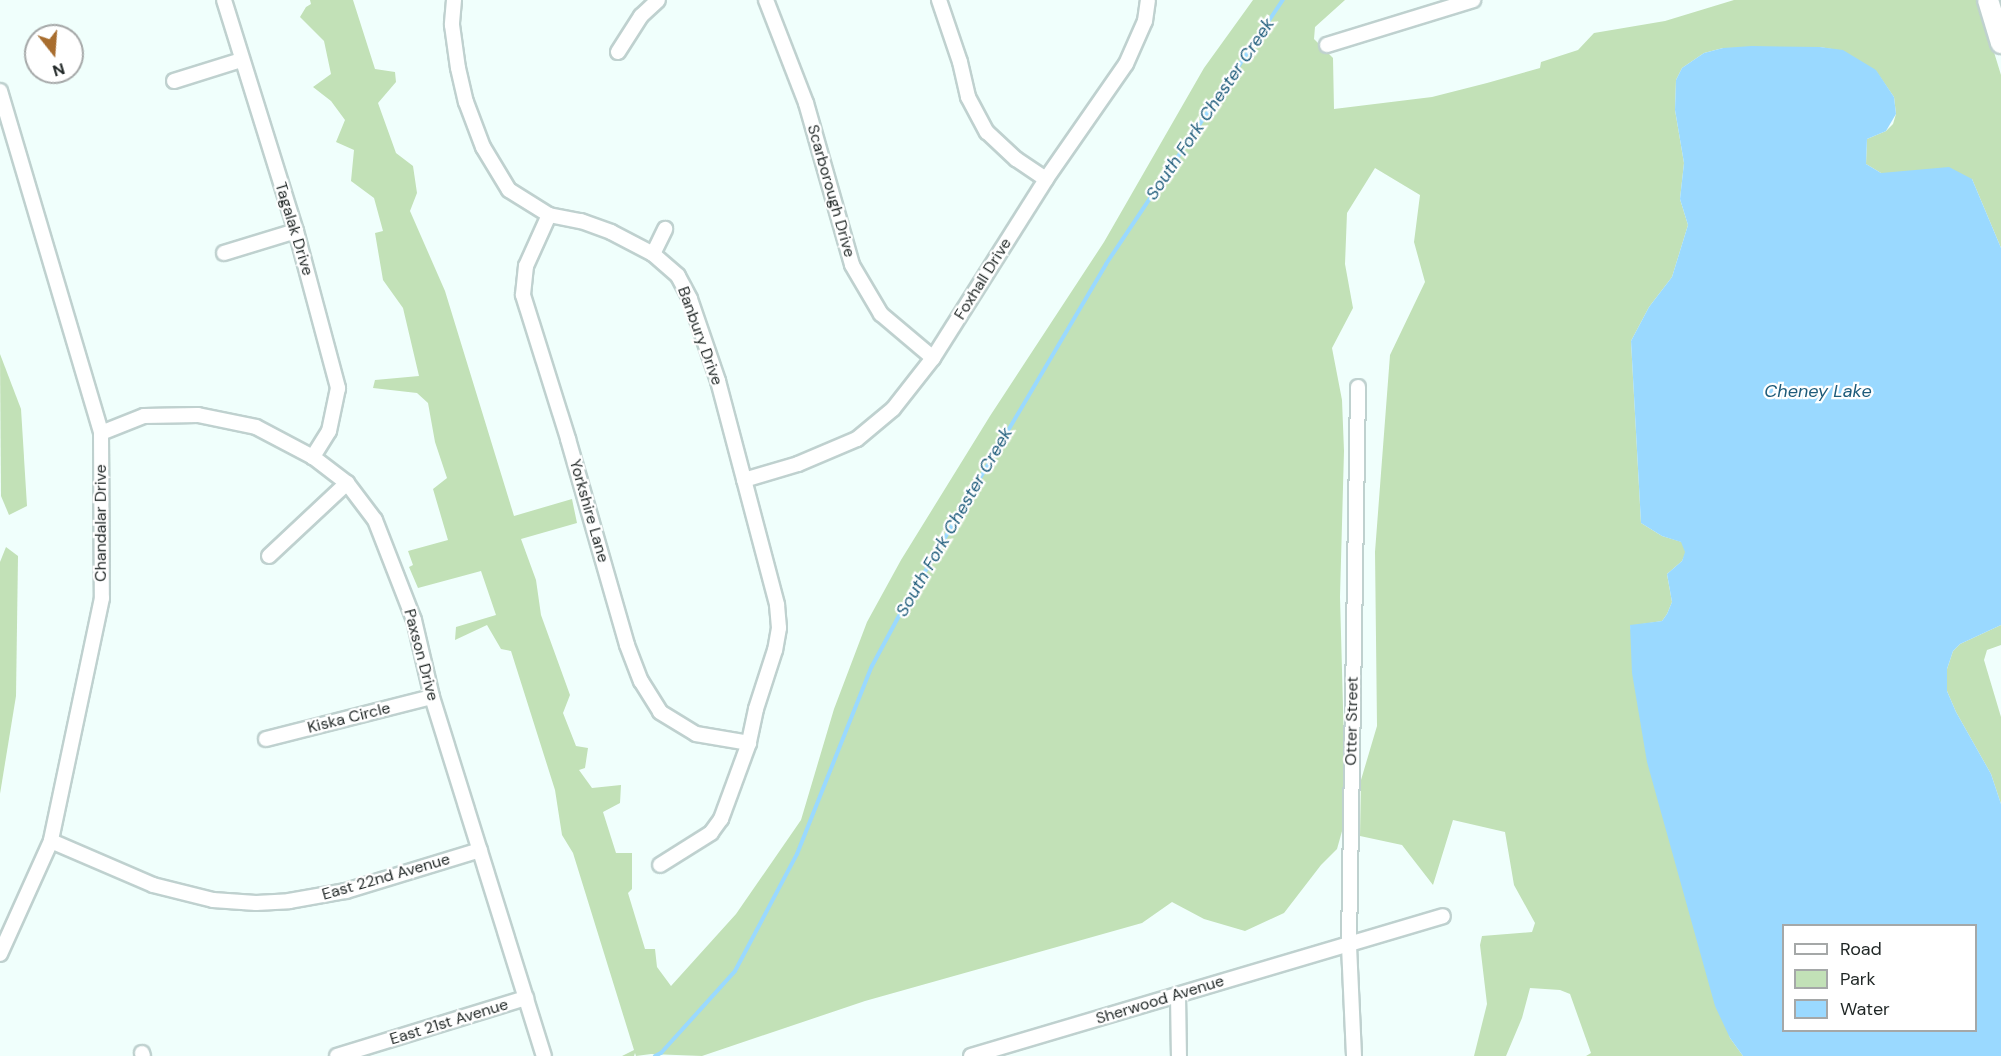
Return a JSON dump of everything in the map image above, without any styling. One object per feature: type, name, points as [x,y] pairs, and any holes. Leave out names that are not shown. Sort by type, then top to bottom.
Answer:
[{"type":"street","name":"Tagalak Drive","points":[[224,0],[296,231],[338,387],[329,431],[313,457]]},
{"type":"street","name":"Banbury Drive","points":[[454,0],[452,25],[466,102],[483,147],[509,190],[549,215],[581,221],[611,232],[653,254],[678,276],[690,299],[718,381],[777,605],[778,628],[775,650],[756,709],[749,743],[721,819],[711,833],[660,865]]},
{"type":"street","points":[[618,52],[641,16],[658,0]]},
{"type":"street","name":"Scarborough Drive","points":[[766,0],[806,103],[852,265],[881,314],[933,358]]},
{"type":"street","points":[[939,0],[960,62],[968,97],[987,132],[1016,159],[1046,178]]},
{"type":"street","name":"Foxhall Drive","points":[[744,480],[798,464],[857,440],[893,409],[933,358],[1046,178],[1126,64],[1145,21],[1149,0]]},
{"type":"street","points":[[1327,45],[1473,0]]},
{"type":"street","points":[[1988,0],[2001,43]]},
{"type":"street","points":[[174,81],[241,60]]},
{"type":"street","name":"Chandalar Drive","points":[[0,91],[101,433],[102,598],[51,841],[0,954]]},
{"type":"street","name":"Yorkshire Lane","points":[[549,215],[526,266],[523,295],[568,439],[627,645],[641,681],[660,712],[696,734],[749,743]]},
{"type":"street","points":[[653,254],[665,229]]},
{"type":"street","points":[[224,253],[296,231]]},
{"type":"street","name":"Otter Street","points":[[1354,1056],[1349,944],[1358,387]]},
{"type":"street","name":"Paxson Drive","points":[[101,433],[144,416],[198,415],[256,427],[313,457],[347,483],[375,520],[414,620],[432,697],[544,1056]]},
{"type":"street","points":[[269,556],[347,483]]},
{"type":"street","name":"Kiska Circle","points":[[266,739],[432,697]]},
{"type":"street","name":"East 22nd Avenue","points":[[51,841],[163,888],[213,900],[256,903],[289,901],[346,891],[480,850]]},
{"type":"street","name":"Sherwood Avenue","points":[[970,1056],[1443,916]]},
{"type":"street","points":[[1178,995],[1179,1056]]},
{"type":"street","name":"East 21st Avenue","points":[[337,1056],[526,998]]},
{"type":"green space","points":[[310,0],[353,0],[375,69],[395,72],[396,82],[378,103],[396,153],[413,166],[417,193],[410,211],[445,291],[514,516],[572,499],[577,523],[521,539],[536,580],[541,615],[570,695],[563,713],[576,746],[588,748],[585,768],[579,770],[592,788],[621,785],[620,803],[603,812],[616,853],[632,853],[632,889],[628,893],[645,949],[655,949],[657,967],[671,986],[736,914],[801,820],[834,709],[867,622],[901,560],[990,416],[1104,242],[1204,68],[1253,0],[1345,0],[1315,27],[1314,39],[1333,58],[1334,109],[1432,97],[1487,83],[1540,68],[1541,62],[1578,50],[1594,33],[1665,21],[1734,0],[1978,0],[2001,75],[2001,248],[1972,179],[1881,173],[1866,164],[1867,139],[1886,131],[1893,124],[1896,114],[1894,97],[1876,71],[1843,51],[1820,47],[1723,48],[1704,53],[1682,68],[1676,80],[1675,110],[1684,163],[1680,199],[1688,225],[1672,277],[1649,307],[1631,341],[1641,523],[1662,536],[1682,542],[1686,552],[1682,561],[1667,574],[1672,602],[1662,621],[1630,626],[1730,1038],[1743,1056],[1586,1056],[1591,1053],[1570,994],[1560,990],[1530,988],[1522,1018],[1506,1056],[1474,1056],[1487,1004],[1480,945],[1482,936],[1532,932],[1535,923],[1514,885],[1505,832],[1453,820],[1433,885],[1402,845],[1360,836],[1361,780],[1377,726],[1375,552],[1390,355],[1425,282],[1414,242],[1420,195],[1375,168],[1347,213],[1345,264],[1353,308],[1332,348],[1342,400],[1344,451],[1340,597],[1346,817],[1337,849],[1321,865],[1284,913],[1245,931],[1204,919],[1172,902],[1142,923],[865,1001],[702,1056],[651,1054],[636,1056],[635,1053],[634,1056],[622,1056],[634,1050],[573,853],[562,835],[555,790],[511,651],[501,649],[487,625],[455,640],[456,627],[496,615],[481,571],[418,588],[409,567],[413,565],[408,551],[448,540],[433,489],[447,478],[435,442],[428,403],[417,393],[373,388],[375,380],[419,376],[403,308],[383,280],[375,233],[383,231],[374,198],[351,181],[354,150],[336,142],[345,120],[331,101],[313,87],[331,74],[324,41],[300,17],[306,7],[311,4]]},
{"type":"green space","points":[[0,354],[21,409],[27,506],[9,515],[1,496]]},
{"type":"green space","points":[[6,547],[18,556],[16,696],[0,794],[0,562]]},
{"type":"green space","points":[[2001,625],[2001,645],[1987,650],[1984,660],[2001,717],[2001,804],[1991,774],[1956,712],[1947,691],[1947,669],[1953,651],[1960,644]]},
{"type":"water","name":"Cheney Lake","points":[[1752,46],[1820,47],[1843,50],[1876,70],[1894,97],[1896,114],[1886,131],[1867,139],[1866,164],[1881,173],[1949,167],[1972,179],[2001,248],[2001,625],[1960,644],[1953,651],[1947,669],[1947,691],[1956,712],[1991,774],[2001,804],[2001,1056],[1743,1056],[1730,1038],[1715,1006],[1647,762],[1632,673],[1630,625],[1662,621],[1672,602],[1667,574],[1682,561],[1685,552],[1681,542],[1662,536],[1641,523],[1631,341],[1649,307],[1672,277],[1688,225],[1680,199],[1684,163],[1675,110],[1676,80],[1682,68],[1704,53],[1723,48]]},
{"type":"waterway","name":"South Fork Chester Creek","points":[[655,1056],[661,1053],[735,971],[797,854],[872,666],[900,614],[1106,264],[1283,0]]}]
